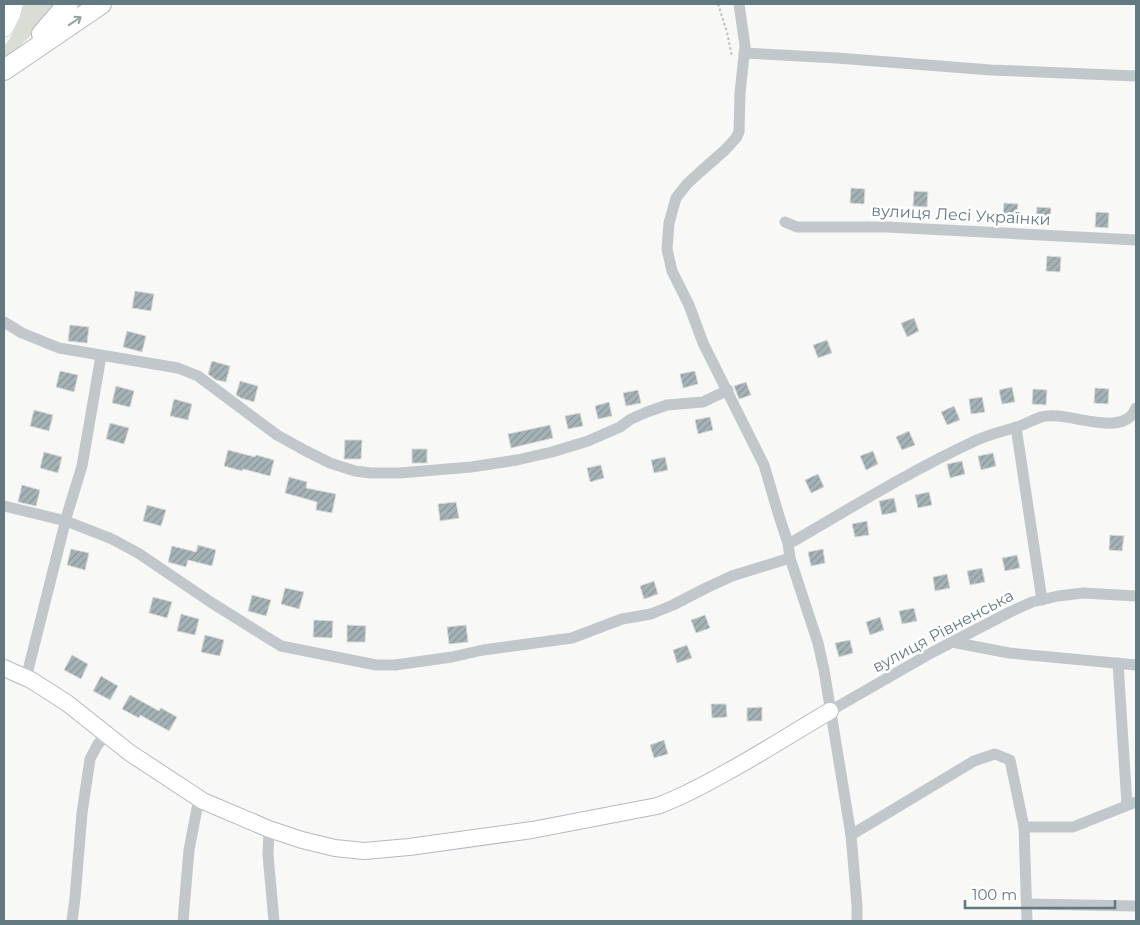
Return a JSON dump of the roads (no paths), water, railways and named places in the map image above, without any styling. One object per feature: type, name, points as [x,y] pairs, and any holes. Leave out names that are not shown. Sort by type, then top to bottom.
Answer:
[{"type":"highway","points":[[20,58],[68,4]]},
{"type":"highway","points":[[4,70],[101,4]]},
{"type":"main road","points":[[4,28],[14,4]]},
{"type":"street","points":[[739,4],[745,46],[740,94],[739,132],[725,150],[687,184],[676,198],[669,223],[667,248],[672,271],[689,305],[702,343],[728,390],[764,465],[778,516],[788,543],[790,558],[818,643],[851,835],[857,921]]},
{"type":"street","points":[[744,53],[991,70],[1136,76]]},
{"type":"street","name":"вулиця Лесі Українки","points":[[785,222],[797,226],[887,227],[1136,240]]},
{"type":"street","points":[[4,322],[22,333],[60,348],[178,368],[198,376],[277,435],[330,463],[356,471],[371,473],[400,473],[471,467],[552,452],[588,441],[620,428],[631,419],[647,412],[667,405],[703,402],[728,390]]},
{"type":"street","points":[[26,678],[82,466],[101,356]]},
{"type":"street","points":[[1123,422],[1134,413],[1136,408]]},
{"type":"street","points":[[788,543],[918,469],[979,439],[1044,416],[1066,416],[1106,424],[1136,422]]},
{"type":"street","points":[[1016,427],[1042,600]]},
{"type":"street","points":[[4,506],[66,521],[112,539],[281,646],[376,665],[395,665],[452,657],[483,650],[572,638],[622,619],[651,614],[732,576],[790,558]]},
{"type":"street","name":"вулиця Рівненська","points":[[830,710],[952,642],[1032,602],[1083,593],[1136,596]]},
{"type":"street","points":[[952,642],[1009,653],[1136,665]]},
{"type":"street","points":[[1024,827],[1073,827],[1131,803],[1118,663]]},
{"type":"street","points":[[4,668],[26,678],[67,703],[130,753],[199,798],[269,829],[302,840],[335,848],[364,851],[532,830],[649,808],[677,799],[698,789],[743,764],[830,710]]},
{"type":"street","points":[[72,921],[83,805],[90,759],[98,744],[106,735]]},
{"type":"street","points":[[851,835],[974,761],[995,754],[1010,760],[1024,827],[1026,921]]},
{"type":"street","points":[[183,921],[189,850],[199,798]]},
{"type":"street","points":[[269,829],[268,855],[274,921]]},
{"type":"street","points":[[1027,904],[1136,906]]}]
